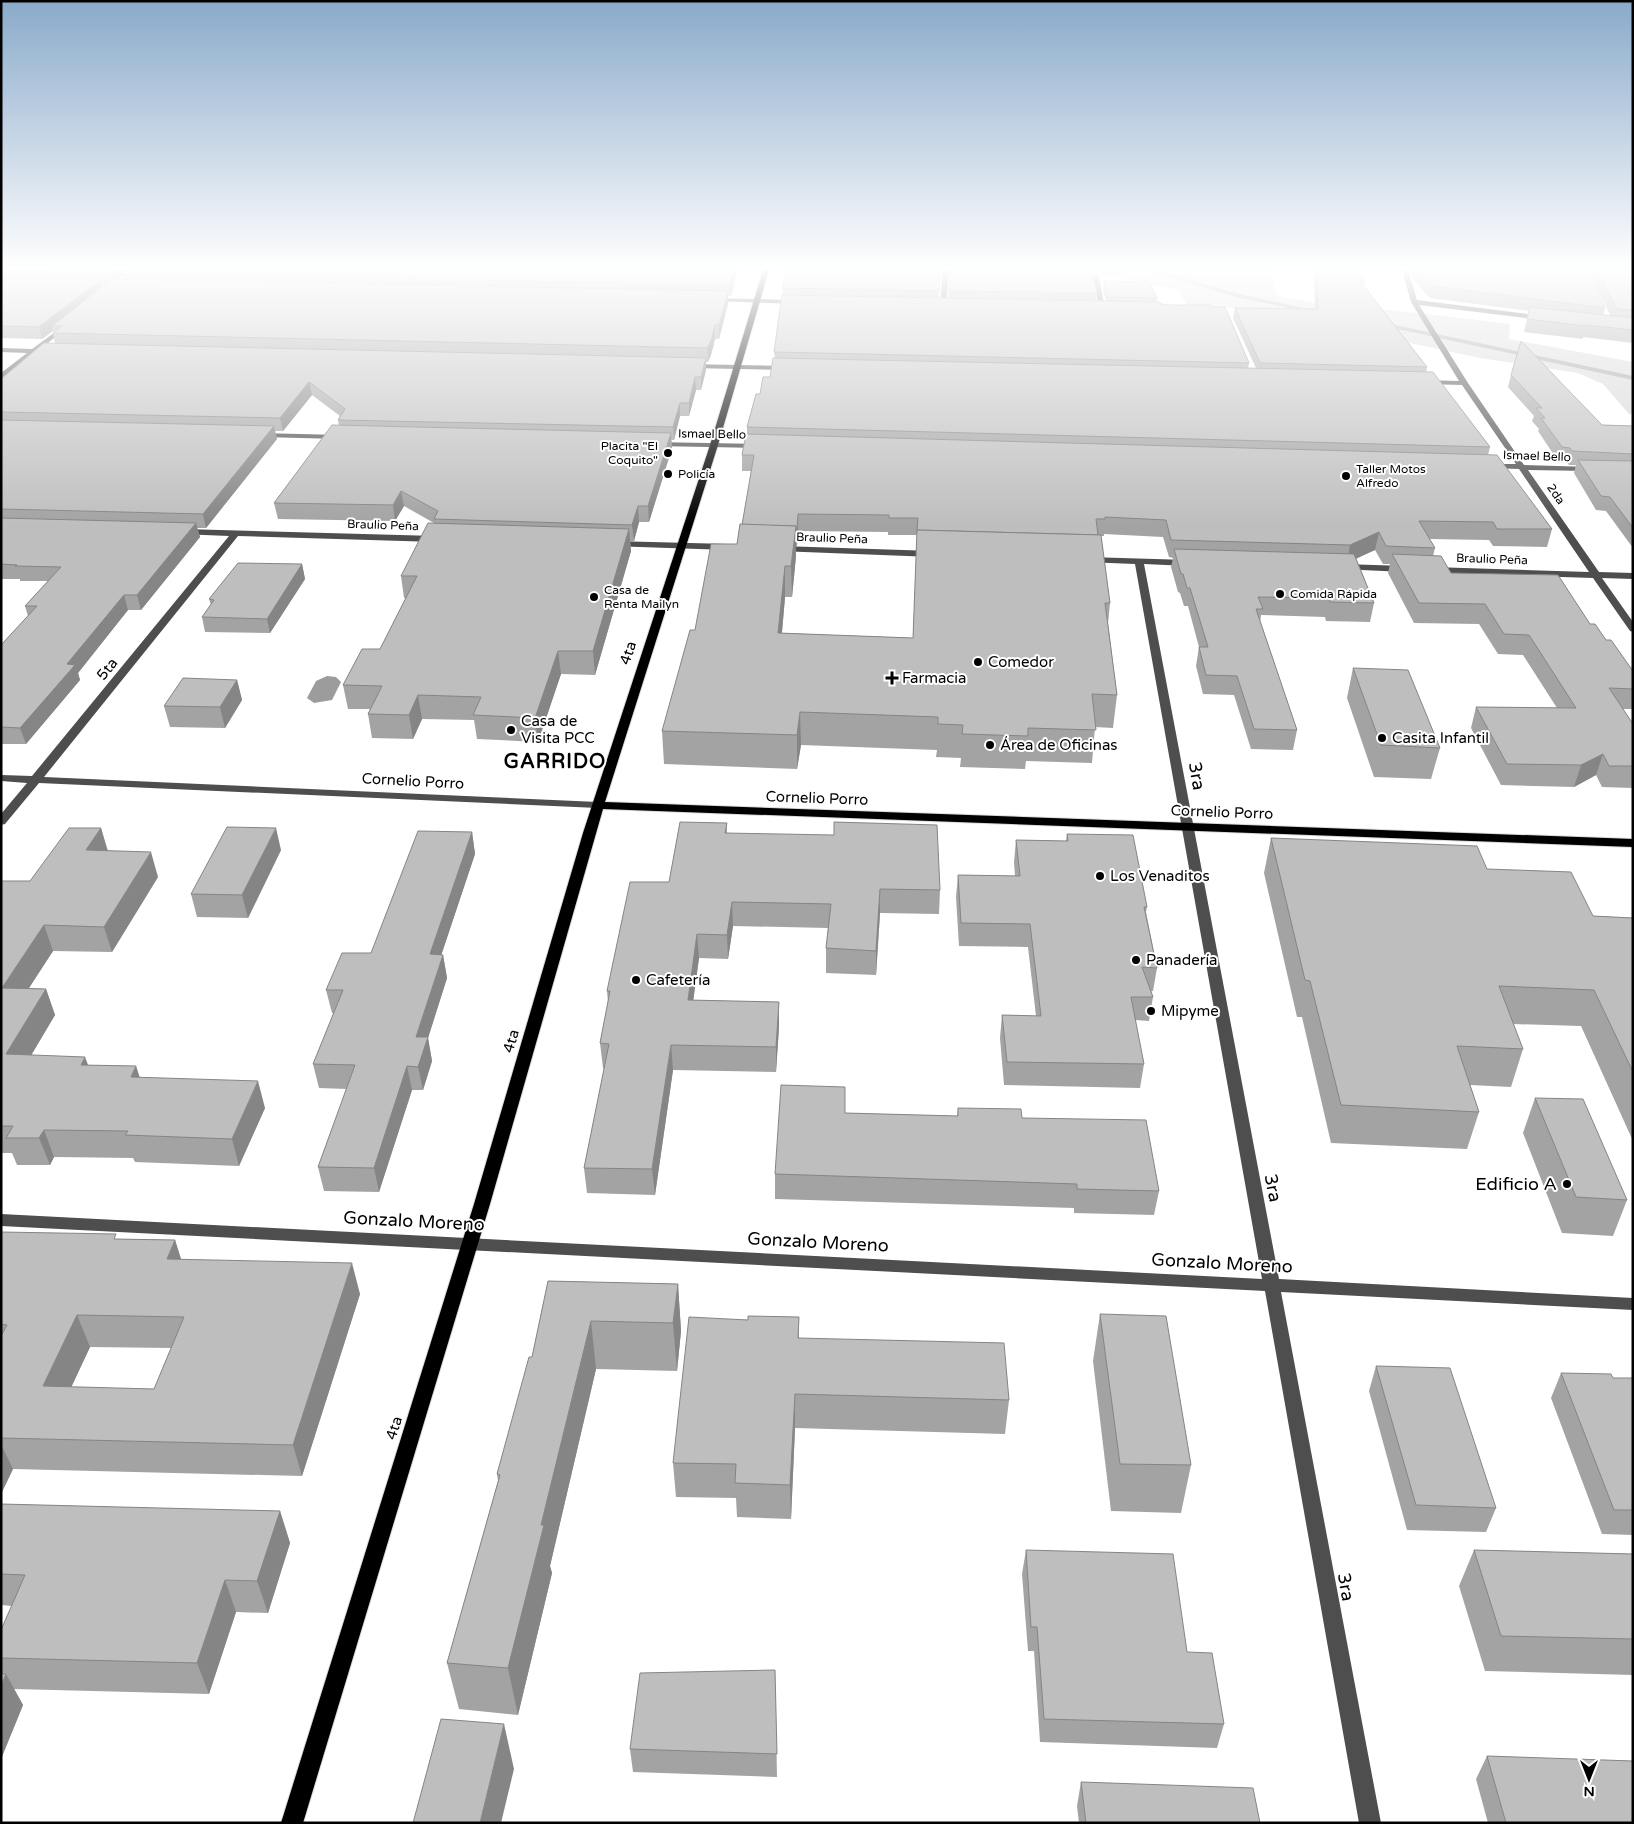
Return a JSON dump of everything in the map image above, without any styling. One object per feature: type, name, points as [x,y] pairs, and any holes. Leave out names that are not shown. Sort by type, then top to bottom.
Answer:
[{"type":"main road","name":"4ta","points":[[292,1823],[482,1204],[598,805],[741,355]]},
{"type":"main road","name":"Cornelio Porro","points":[[598,805],[1633,843]]},
{"type":"street","points":[[1,377],[30,355]]},
{"type":"street","name":"2da","points":[[1447,355],[1464,383],[1633,629]]},
{"type":"street","points":[[677,366],[799,368]]},
{"type":"street","points":[[1416,382],[1464,383]]},
{"type":"street","points":[[251,435],[351,437]]},
{"type":"street","name":"Ismael Bello","points":[[650,444],[766,446]]},
{"type":"street","name":"Ismael Bello","points":[[1477,466],[1596,470]]},
{"type":"street","name":"Braulio Peña","points":[[176,532],[445,540]]},
{"type":"street","name":"5ta","points":[[1,822],[235,534]]},
{"type":"street","points":[[604,544],[735,548]]},
{"type":"street","name":"Braulio Peña","points":[[775,549],[944,555]]},
{"type":"street","points":[[1080,559],[1195,563]]},
{"type":"street","name":"3ra","points":[[1139,561],[1370,1823]]},
{"type":"street","name":"Braulio Peña","points":[[1332,567],[1633,576]]},
{"type":"street","name":"Cornelio Porro","points":[[1,778],[598,805]]},
{"type":"street","name":"Gonzalo Moreno","points":[[1,1220],[1633,1304]]},
{"type":"shaded area","points":[[1467,355],[1596,355],[1633,362],[1633,414],[1629,414],[1603,384],[1578,373]]},
{"type":"shaded area","points":[[327,676],[336,677],[341,682],[332,700],[314,703],[307,698],[316,681]]},
{"type":"building","points":[[30,355],[579,355],[706,358],[701,377],[695,377],[689,403],[680,403],[673,427],[338,420],[345,409],[309,382],[280,418],[1,412],[1,379]]},
{"type":"building","points":[[909,355],[1246,355],[1249,363]]},
{"type":"building","points":[[1256,355],[1418,355],[1427,367],[1260,363]]},
{"type":"building","points":[[1517,355],[1535,355],[1602,425],[1633,426],[1633,454],[1572,451],[1570,448],[1562,447],[1541,418],[1545,418],[1536,408],[1542,408],[1511,375]]},
{"type":"building","points":[[773,358],[1433,372],[1490,447],[747,427],[756,394],[760,394],[763,377],[770,377]]},
{"type":"building","points":[[1,420],[274,426],[203,514],[1,509]]},
{"type":"building","points":[[332,425],[671,433],[648,506],[638,506],[632,525],[434,519],[438,511],[401,491],[393,505],[274,503]]},
{"type":"building","points":[[746,434],[1497,455],[1552,529],[1497,529],[1493,522],[1419,521],[1435,548],[1386,546],[1379,532],[1350,545],[1171,540],[1166,520],[1105,517],[1105,519],[1096,519],[1098,535],[917,530],[918,518],[889,518],[889,515],[798,514],[797,529],[796,526],[742,525],[754,455],[742,455]]},
{"type":"building","points":[[1578,460],[1633,461],[1633,528],[1610,497],[1601,496]]},
{"type":"building","points":[[1,518],[196,523],[137,595],[124,595],[67,664],[75,665],[20,728],[1,727],[1,645],[37,606],[25,606],[61,567],[1,564]]},
{"type":"building","points":[[428,523],[629,529],[593,651],[558,651],[535,718],[473,715],[481,697],[418,695],[409,715],[368,714],[382,686],[343,685],[362,649],[380,649],[417,576],[401,576]]},
{"type":"building","points":[[740,524],[796,526],[791,566],[785,566],[778,633],[913,638],[917,530],[1101,535],[1110,603],[1105,603],[1117,695],[1092,694],[1096,730],[1028,728],[1028,736],[962,734],[963,725],[938,724],[938,717],[800,712],[797,735],[662,731],[690,630],[695,630],[711,544],[737,544]]},
{"type":"building","points":[[1174,549],[1354,554],[1374,603],[1330,602],[1329,598],[1258,597],[1263,609],[1256,609],[1297,730],[1254,729],[1237,676],[1206,675],[1199,647],[1208,647],[1190,588],[1187,588],[1183,574],[1181,574]]},
{"type":"building","points":[[1392,554],[1441,556],[1451,573],[1558,575],[1590,624],[1595,624],[1606,640],[1611,640],[1633,671],[1633,689],[1609,688],[1633,724],[1633,766],[1609,766],[1603,754],[1581,765],[1507,764],[1476,707],[1576,708],[1529,635],[1504,634],[1485,604],[1419,603]]},
{"type":"building","points":[[238,563],[302,564],[267,619],[202,617],[214,600],[209,599]]},
{"type":"building","points":[[1353,668],[1408,670],[1440,748],[1381,745]]},
{"type":"building","points":[[183,678],[237,680],[220,707],[164,706]]},
{"type":"building","points":[[680,822],[727,823],[725,833],[834,835],[834,822],[937,825],[940,890],[880,889],[876,951],[826,948],[831,904],[732,902],[727,935],[697,934],[688,1000],[779,1002],[776,1047],[671,1045],[652,1169],[584,1168],[609,1044],[600,1043],[610,991],[607,991],[630,882],[669,882]]},
{"type":"building","points":[[227,827],[276,828],[242,895],[191,894]]},
{"type":"building","points":[[69,828],[101,828],[86,850],[151,852],[104,927],[44,925],[2,988],[46,989],[6,1054],[85,1057],[81,1065],[136,1066],[131,1077],[258,1081],[232,1139],[125,1135],[128,1131],[44,1130],[39,1138],[6,1138],[13,1126],[1,1126],[1,881],[30,881]]},
{"type":"building","points":[[418,831],[472,832],[430,954],[443,955],[416,1037],[428,1037],[418,1067],[407,1066],[374,1168],[318,1167],[355,1065],[313,1064],[343,990],[326,990],[342,953],[371,953]]},
{"type":"building","points":[[1067,834],[1133,835],[1147,907],[1144,907],[1157,968],[1142,967],[1153,997],[1131,997],[1144,1064],[1007,1062],[1002,1015],[1041,1016],[1030,924],[961,923],[958,875],[1020,876],[1016,840],[1068,841]]},
{"type":"building","points":[[1271,838],[1477,846],[1487,869],[1571,872],[1593,916],[1633,918],[1633,1072],[1594,990],[1499,986],[1523,1049],[1457,1046],[1479,1112],[1341,1105],[1310,981],[1305,980]]},
{"type":"building","points":[[781,1085],[845,1087],[845,1113],[958,1116],[958,1108],[1021,1109],[1022,1118],[1146,1120],[1159,1191],[1077,1189],[1077,1184],[775,1174]]},
{"type":"building","points":[[1535,1098],[1583,1099],[1627,1200],[1576,1197]]},
{"type":"building","points":[[1,1232],[116,1234],[114,1239],[175,1240],[167,1259],[352,1263],[293,1445],[1,1438],[1,1336],[7,1325],[1,1324]],"holes":[[[77,1315],[184,1317],[154,1389],[43,1386]]]},
{"type":"building","points":[[548,1281],[678,1284],[673,1323],[591,1321],[541,1525],[544,1525],[508,1668],[447,1663],[500,1475],[497,1474],[529,1357],[532,1357]]},
{"type":"building","points":[[1100,1314],[1166,1316],[1191,1465],[1120,1464]]},
{"type":"building","points":[[748,1316],[799,1317],[798,1338],[1004,1343],[1009,1400],[795,1394],[790,1485],[735,1483],[736,1464],[673,1463],[689,1317],[748,1320]]},
{"type":"building","points":[[1376,1366],[1450,1368],[1496,1508],[1416,1505]]},
{"type":"building","points":[[1561,1373],[1611,1374],[1613,1378],[1633,1378],[1633,1510],[1614,1510]]},
{"type":"building","points":[[1,1504],[280,1511],[257,1581],[225,1580],[197,1663],[1,1658],[1,1630],[25,1575],[1,1574]]},
{"type":"building","points":[[1026,1550],[1173,1554],[1187,1652],[1212,1653],[1224,1724],[1044,1719],[1037,1627],[1031,1627]]},
{"type":"building","points":[[1474,1550],[1633,1554],[1633,1639],[1501,1636]]},
{"type":"building","points":[[775,1670],[777,1754],[630,1749],[640,1673]]},
{"type":"building","points":[[1,1674],[6,1674],[1,1686]]},
{"type":"building","points":[[441,1719],[504,1724],[480,1823],[413,1823]]},
{"type":"building","points":[[1487,1756],[1633,1761],[1633,1823],[1506,1823]]},
{"type":"building","points":[[1081,1782],[1253,1788],[1260,1823],[1086,1823]]},
{"type":"waterway","points":[[1530,355],[1633,378]]},
{"type":"place","name":"Placita \"El Coquito\"","points":[[668,453]]},
{"type":"place","name":"Policía","points":[[668,474]]},
{"type":"place","name":"Taller Motos Alfredo","points":[[1346,476]]},
{"type":"place","name":"Comida Rápida","points":[[1280,594]]},
{"type":"place","name":"Casa de Renta Mailyn","points":[[594,597]]},
{"type":"place","name":"Comedor","points":[[978,662]]},
{"type":"place","name":"Farmacia","points":[[892,678]]},
{"type":"place","name":"Casa de Visita PCC","points":[[511,730]]},
{"type":"place","name":"Casita Infantil","points":[[1382,738]]},
{"type":"place","name":"Área de Oficinas","points":[[990,745]]},
{"type":"place","name":"Los Venaditos","points":[[1100,876]]},
{"type":"place","name":"Panadería","points":[[1136,960]]},
{"type":"place","name":"Cafetería","points":[[636,980]]},
{"type":"place","name":"Mipyme","points":[[1151,1011]]},
{"type":"place","name":"Edificio A","points":[[1567,1184]]},
{"type":"district","name":"GARRIDO","points":[[555,762]]}]
